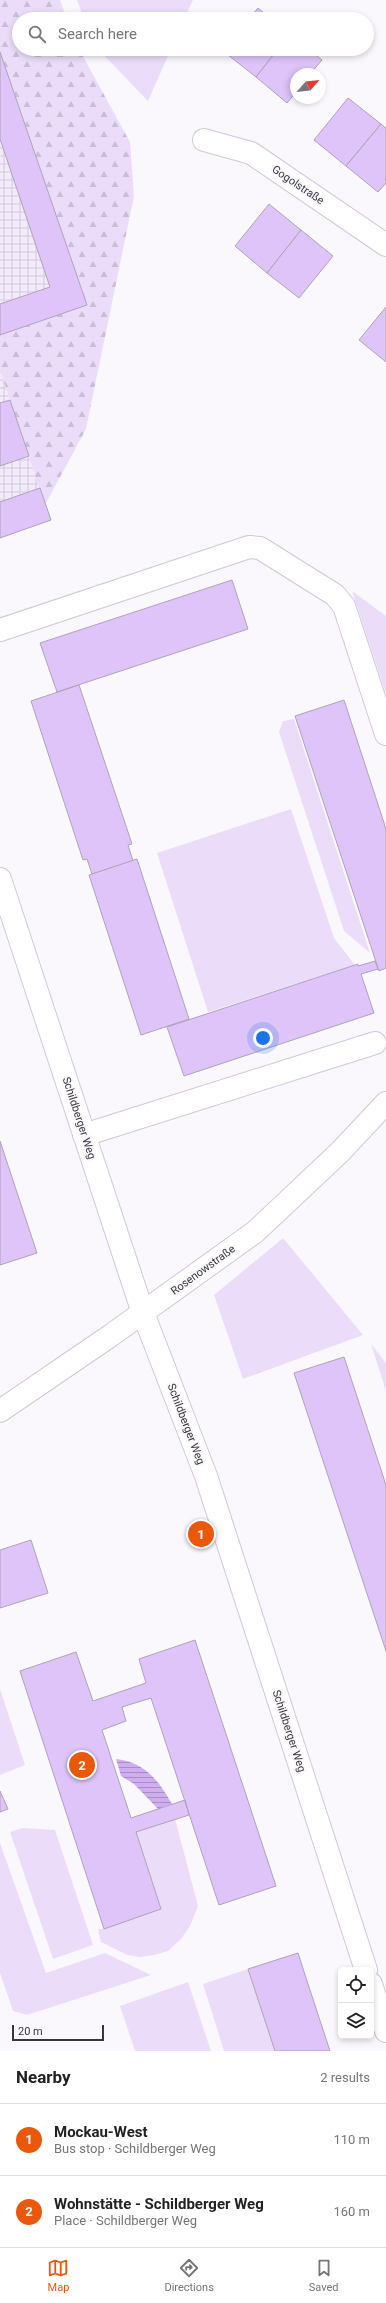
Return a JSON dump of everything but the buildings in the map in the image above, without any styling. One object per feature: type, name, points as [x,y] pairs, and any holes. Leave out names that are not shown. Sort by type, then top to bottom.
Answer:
[{"type":"street","name":"Gogolstraße","points":[[204,140],[251,153],[386,245]]},
{"type":"street","points":[[0,630],[249,547],[260,548],[335,595],[344,606],[386,734]]},
{"type":"street","name":"Schildberger Weg","points":[[0,879],[143,1313],[206,1476],[365,1967]]},
{"type":"street","points":[[84,1135],[375,1043]]},
{"type":"street","name":"Rosenowstraße","points":[[0,1411],[143,1313],[255,1232],[340,1152],[386,1103]]},
{"type":"street","points":[[374,1993],[386,2031]]},
{"type":"shaded area","points":[[0,52],[87,305],[0,335]]},
{"type":"shaded area","points":[[0,369],[45,505],[0,538]]},
{"type":"shaded area","points":[[116,1759],[135,1764],[143,1768],[156,1780],[172,1804],[158,1809],[134,1784],[121,1776]]},
{"type":"green space","points":[[0,0],[60,0],[64,12],[12,12],[12,56],[83,56],[130,142],[134,196],[86,429],[45,505],[0,370],[0,335],[87,305],[0,52]]},
{"type":"green space","points":[[77,0],[193,0],[187,12],[81,12]]},
{"type":"green space","points":[[105,56],[168,56],[148,101]]},
{"type":"green space","points":[[352,591],[386,616],[386,694]]},
{"type":"green space","points":[[294,719],[370,953],[344,931],[279,732],[283,721]]},
{"type":"green space","points":[[291,809],[334,938],[355,965],[208,1012],[157,853]]},
{"type":"green space","points":[[283,1238],[363,1335],[243,1379],[214,1295]]},
{"type":"green space","points":[[371,1344],[386,1363],[386,1391]]},
{"type":"green space","points":[[0,1689],[25,1765],[0,1775]]},
{"type":"green space","points":[[175,1819],[198,1906],[190,1926],[181,1939],[168,1951],[140,1957],[127,1955],[101,1942],[98,1929],[104,1929],[136,1832]]},
{"type":"green space","points":[[22,1828],[55,1830],[93,1945],[53,1959],[10,1832]]},
{"type":"green space","points":[[0,1843],[46,1973],[105,1953],[151,1975],[27,2015],[13,2011],[0,1973]]},
{"type":"green space","points":[[248,1969],[275,2051],[224,2051],[203,1984]]},
{"type":"green space","points":[[188,1982],[211,2051],[135,2051],[120,2006]]},
{"type":"place","name":"Mockau-West","points":[[201,1534]]},
{"type":"place","name":"Wohnstätte - Schildberger Weg","points":[[82,1765]]}]
